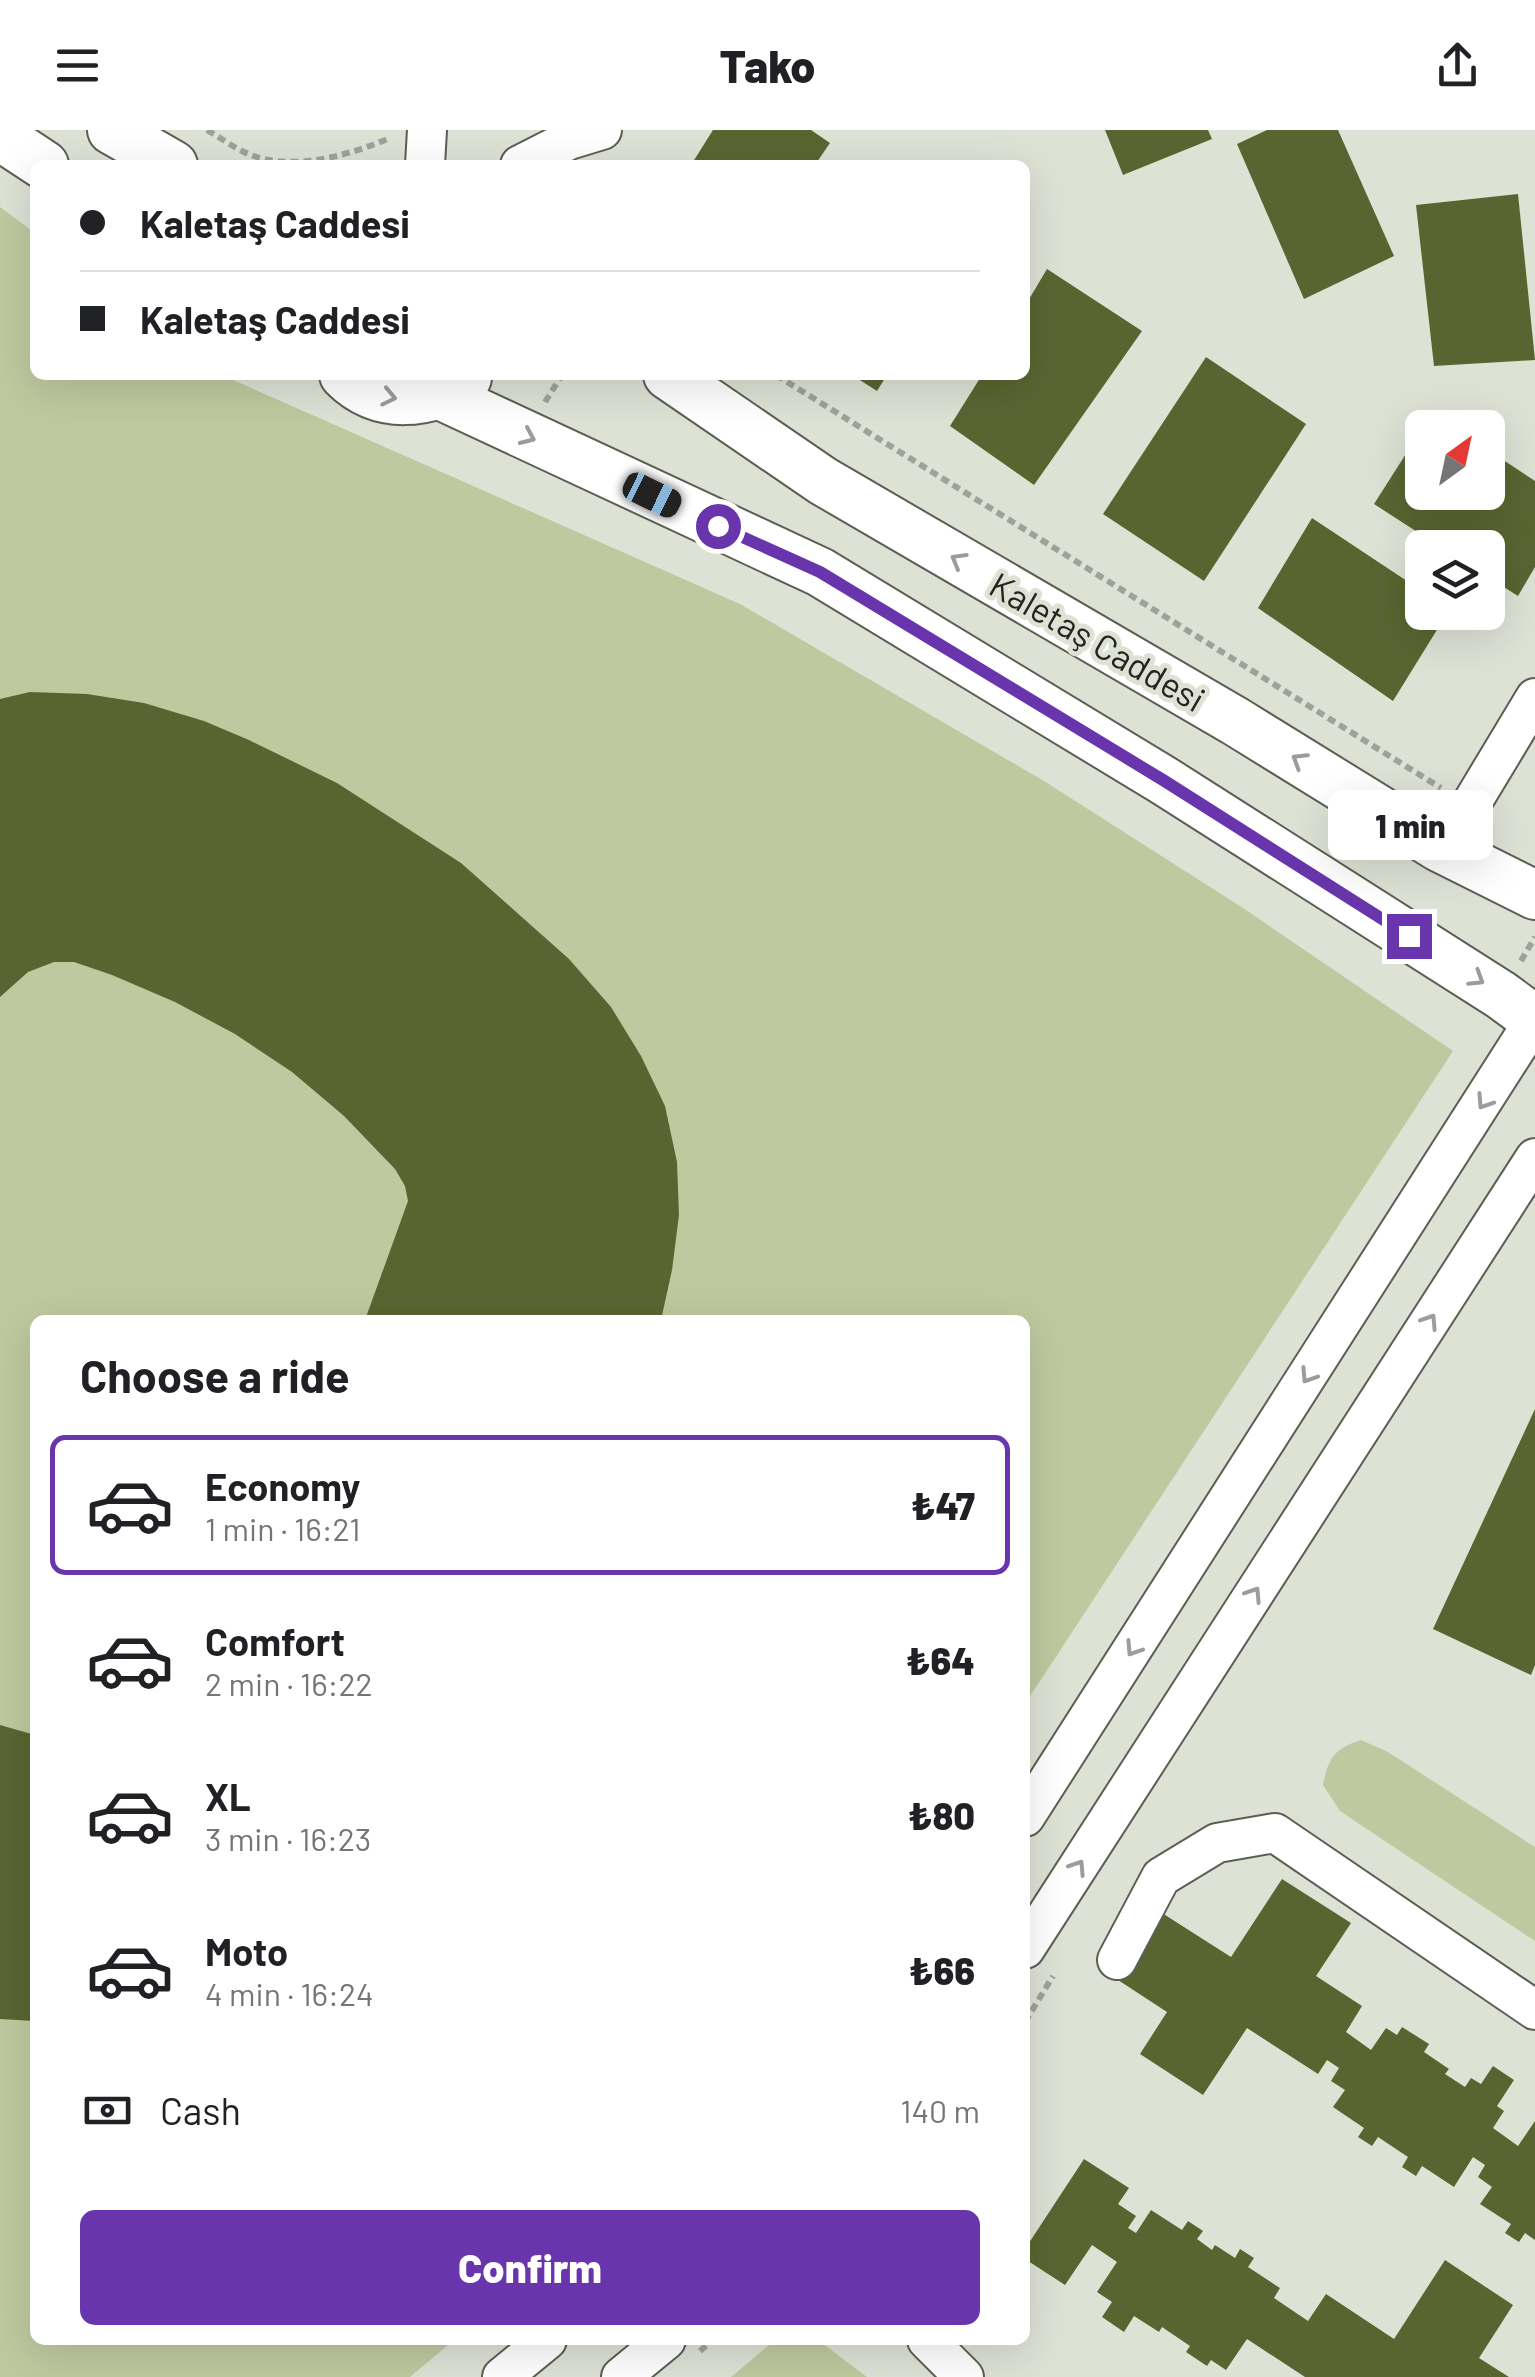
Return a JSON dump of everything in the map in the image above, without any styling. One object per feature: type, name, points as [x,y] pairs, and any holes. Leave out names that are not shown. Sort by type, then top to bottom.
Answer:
[{"type":"main road","points":[[112,130],[164,160]]},
{"type":"main road","points":[[0,136],[36,160]]},
{"type":"main road","points":[[349,380],[382,398],[411,402],[454,385],[820,572],[1163,780],[1535,1019]]},
{"type":"main road","name":"Kaletaş Caddesi","points":[[675,380],[822,481],[1235,721],[1439,847],[1535,895]]},
{"type":"street","points":[[530,160],[569,140],[602,130]]},
{"type":"street","points":[[409,134],[422,160]]},
{"type":"street","points":[[1439,847],[1470,806],[1535,698]]},
{"type":"street","points":[[1030,1809],[1535,1019]]},
{"type":"street","points":[[1030,1941],[1535,1158]]},
{"type":"street","points":[[1117,1960],[1162,1878],[1217,1843],[1275,1833],[1535,2010]]},
{"type":"street","points":[[502,2377],[541,2345]]},
{"type":"street","points":[[622,2377],[660,2345]]},
{"type":"street","points":[[933,2345],[964,2377]]},
{"type":"path","points":[[207,130],[245,154],[275,160]]},
{"type":"path","points":[[301,160],[355,153],[409,134]]},
{"type":"path","points":[[784,380],[1470,806]]},
{"type":"green space","points":[[0,207],[30,229],[30,380],[233,380],[740,604],[1044,781],[1243,908],[1453,1051],[1030,1696],[1030,1315],[30,1315],[30,2345],[448,2345],[410,2377],[0,2377]]},
{"type":"green space","points":[[1361,1740],[1388,1752],[1535,1847],[1535,1941],[1340,1811],[1323,1785],[1325,1776],[1339,1751]]},
{"type":"green space","points":[[769,2345],[825,2345],[867,2377],[731,2377]]},
{"type":"building","points":[[713,130],[811,130],[830,143],[818,160],[694,160]]},
{"type":"building","points":[[1105,130],[1208,130],[1212,139],[1123,175]]},
{"type":"building","points":[[1267,130],[1338,130],[1394,256],[1304,299],[1237,144]]},
{"type":"building","points":[[1518,194],[1535,360],[1434,366],[1416,205]]},
{"type":"building","points":[[1047,269],[1142,331],[1034,485],[950,426],[979,380],[1030,380],[1030,298]]},
{"type":"building","points":[[1206,357],[1306,424],[1204,581],[1103,514]]},
{"type":"building","points":[[860,380],[884,380],[877,391]]},
{"type":"building","points":[[1405,456],[1405,510],[1505,510],[1505,461],[1535,481],[1535,567],[1518,596],[1505,588],[1505,530],[1414,530],[1374,504]]},
{"type":"building","points":[[1312,518],[1405,580],[1405,630],[1437,630],[1393,701],[1258,608]]},
{"type":"building","points":[[30,692],[87,694],[144,703],[249,740],[337,783],[461,863],[569,959],[611,1007],[665,1106],[677,1162],[679,1215],[662,1315],[367,1315],[408,1201],[395,1169],[344,1116],[292,1072],[235,1034],[112,975],[74,962],[54,962],[28,972],[0,997],[0,699]]},
{"type":"building","points":[[1535,1409],[1535,1665],[1531,1675],[1433,1629]]},
{"type":"building","points":[[0,1725],[30,1734],[30,2021],[0,2019]]},
{"type":"building","points":[[1282,1879],[1351,1923],[1316,1976],[1362,2006],[1346,2032],[1371,2050],[1386,2028],[1397,2035],[1402,2027],[1429,2044],[1424,2052],[1449,2069],[1445,2074],[1465,2087],[1471,2078],[1481,2084],[1493,2066],[1514,2080],[1497,2106],[1504,2111],[1493,2128],[1518,2146],[1535,2121],[1535,2240],[1525,2233],[1519,2242],[1505,2233],[1511,2224],[1480,2204],[1492,2187],[1478,2177],[1485,2165],[1473,2157],[1454,2187],[1422,2166],[1416,2176],[1402,2167],[1408,2157],[1378,2137],[1372,2146],[1358,2137],[1364,2128],[1333,2107],[1345,2090],[1331,2081],[1339,2068],[1327,2060],[1318,2074],[1247,2028],[1203,2095],[1140,2054],[1167,2012],[1118,1980],[1162,1913],[1231,1957]]},
{"type":"building","points":[[1084,2159],[1129,2188],[1118,2204],[1136,2216],[1128,2228],[1136,2233],[1151,2210],[1182,2230],[1188,2221],[1203,2231],[1197,2239],[1212,2250],[1215,2245],[1235,2258],[1240,2249],[1254,2258],[1248,2267],[1280,2288],[1274,2298],[1308,2321],[1326,2294],[1394,2339],[1445,2260],[1513,2305],[1479,2358],[1509,2377],[1305,2377],[1247,2339],[1226,2370],[1211,2360],[1207,2366],[1186,2352],[1190,2346],[1162,2327],[1159,2332],[1134,2316],[1124,2332],[1102,2317],[1112,2302],[1097,2292],[1117,2262],[1092,2245],[1065,2285],[1030,2262],[1030,2241]]},
{"type":"route","points":[[718,526],[820,572],[1163,780],[1409,936]]}]
